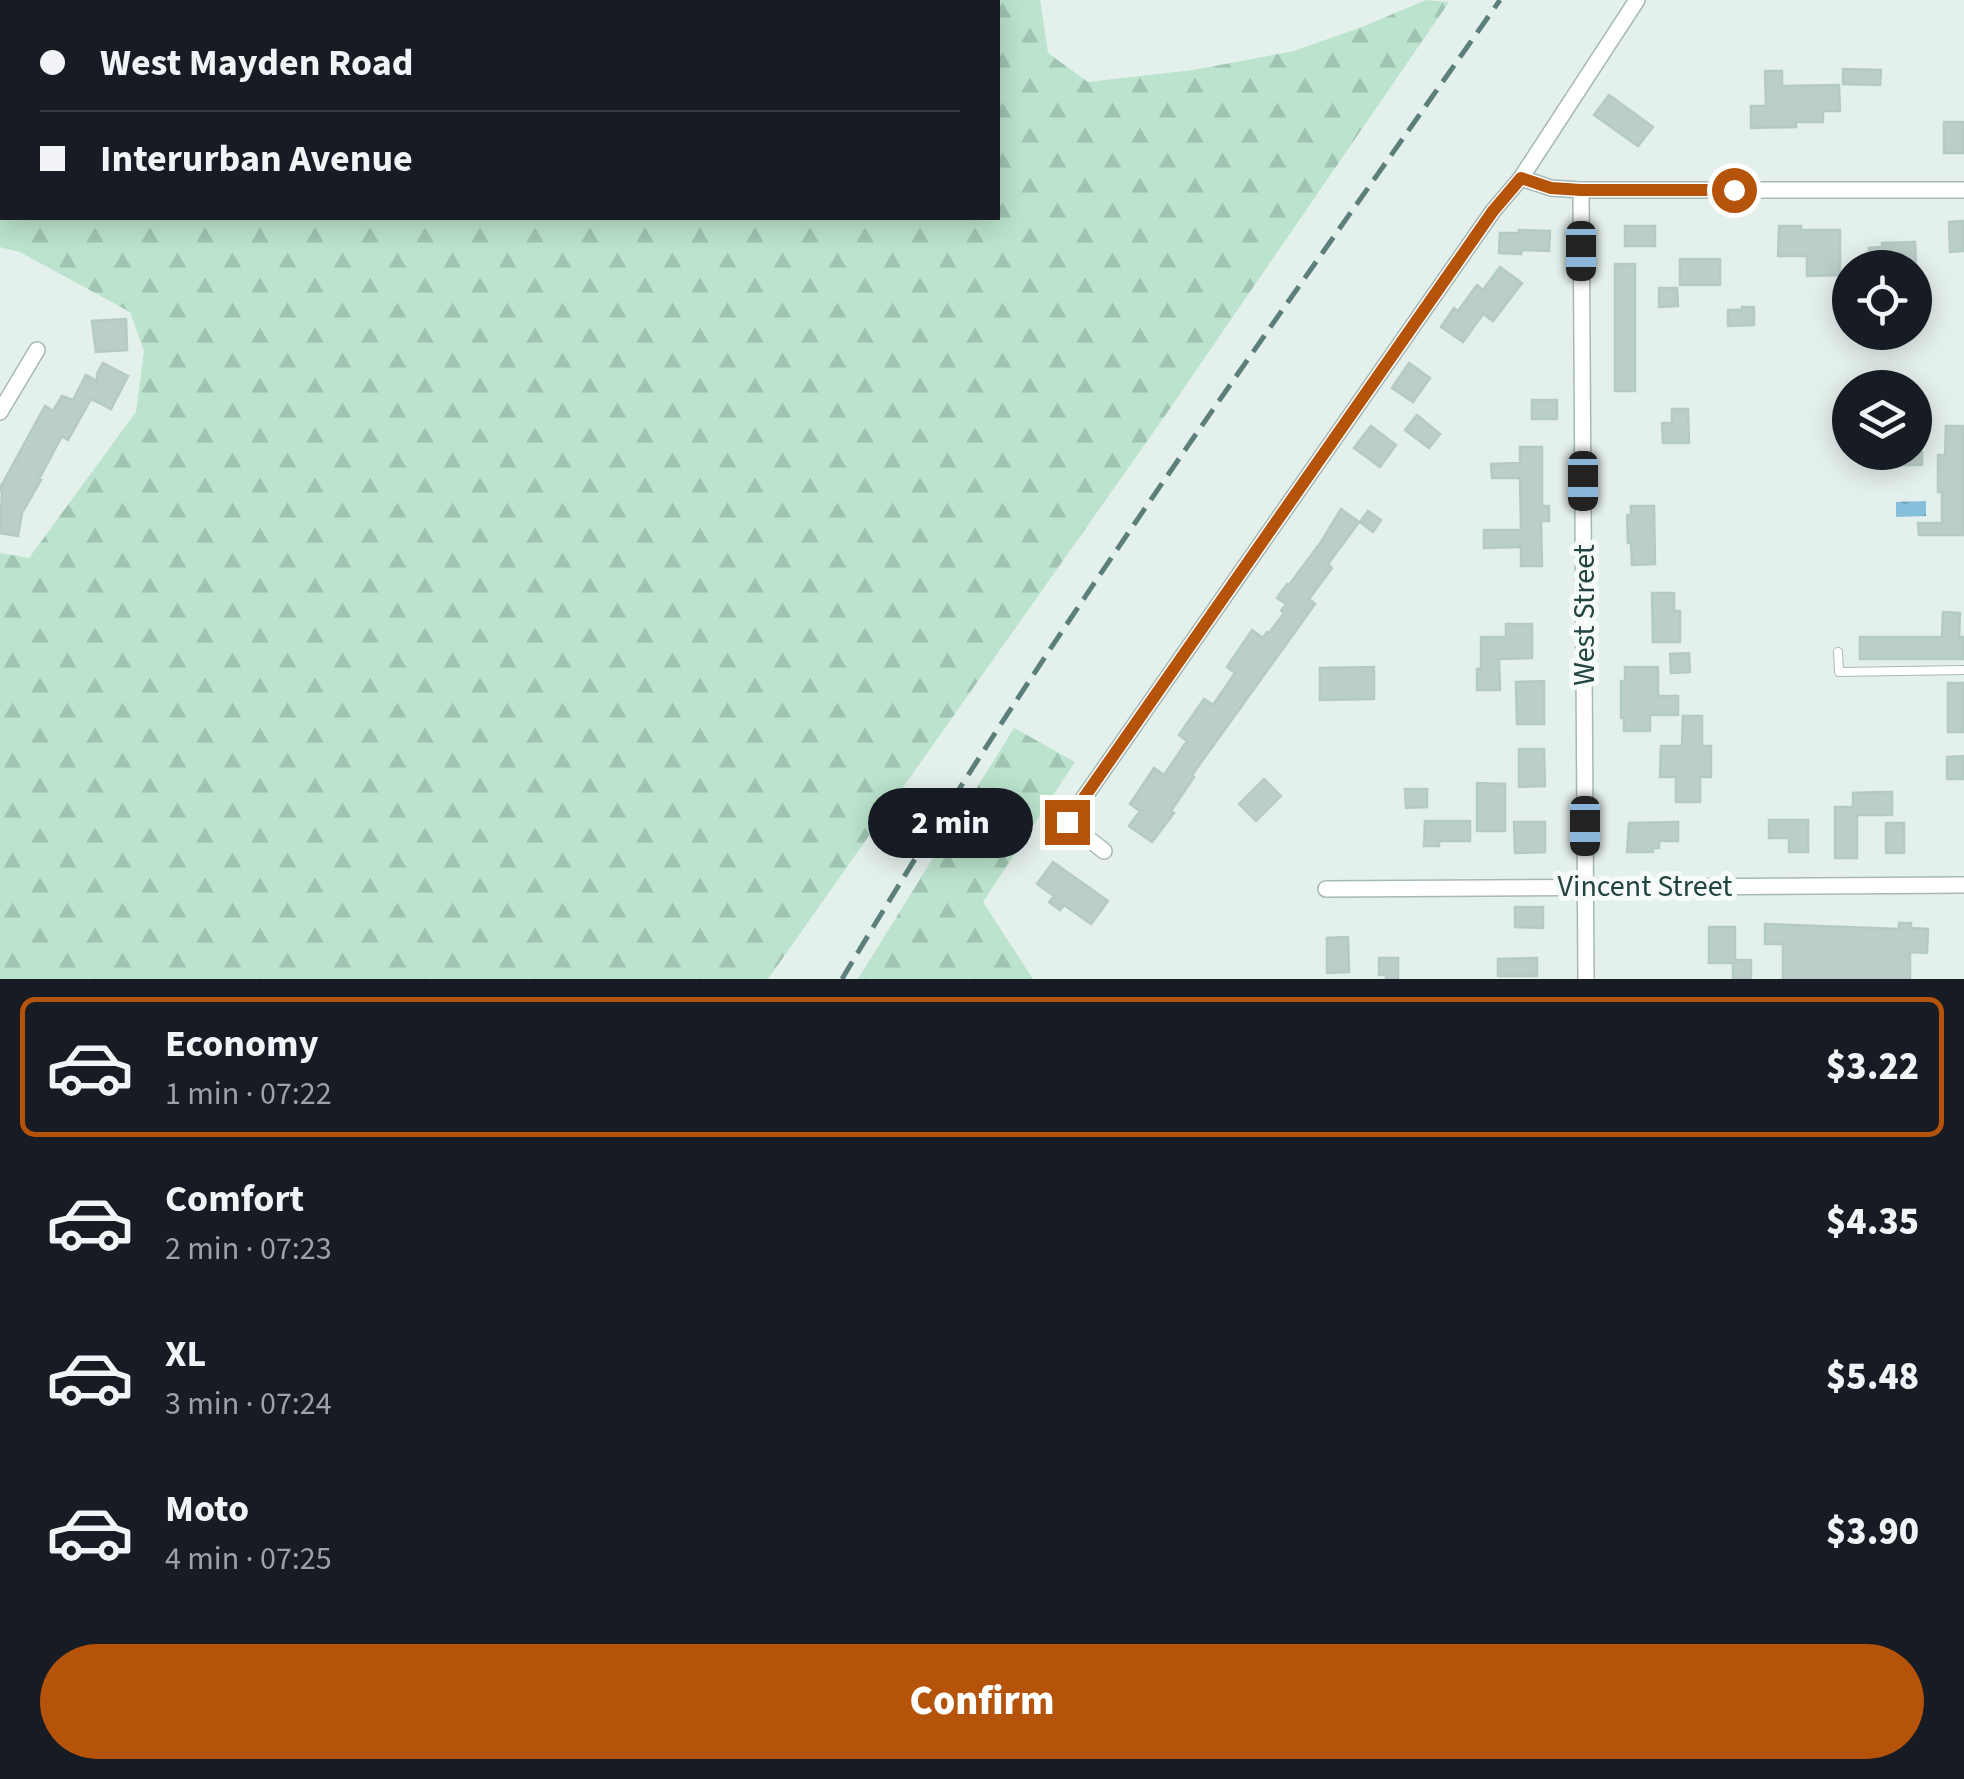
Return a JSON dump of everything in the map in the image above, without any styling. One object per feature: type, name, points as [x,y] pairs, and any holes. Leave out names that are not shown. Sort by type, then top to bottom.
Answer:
[{"type":"street","points":[[1104,851],[1067,822],[1493,211],[1521,178],[1637,0]]},
{"type":"street","points":[[1521,178],[1551,188],[1581,190],[1964,190]]},
{"type":"street","name":"West Street","points":[[1581,190],[1586,979]]},
{"type":"street","points":[[1,409],[37,350]]},
{"type":"street","name":"Vincent Street","points":[[1326,890],[1964,885]]},
{"type":"lane","points":[[1838,652],[1839,672],[1964,670]]},
{"type":"green space","points":[[1000,0],[1040,0],[1048,53],[1088,82],[1193,70],[1294,51],[1426,0],[1449,2],[1162,420],[768,979],[0,979],[0,553],[29,558],[136,412],[144,351],[130,312],[20,252],[0,247],[0,220],[1000,220]]},
{"type":"green space","points":[[1014,728],[1075,762],[983,902],[1033,979],[858,979]]},
{"type":"water","points":[[1926,501],[1926,516],[1896,517],[1896,502]]},
{"type":"building","points":[[1843,69],[1881,70],[1880,85],[1843,84]]},
{"type":"building","points":[[1765,71],[1782,71],[1782,86],[1839,85],[1840,111],[1823,111],[1823,122],[1751,128],[1751,106],[1766,106]]},
{"type":"building","points":[[1609,95],[1653,127],[1638,146],[1594,115]]},
{"type":"building","points":[[1944,122],[1964,122],[1964,153],[1944,153]]},
{"type":"building","points":[[1964,221],[1964,251],[1950,252],[1949,222]]},
{"type":"building","points":[[1625,226],[1655,226],[1655,246],[1625,246]]},
{"type":"building","points":[[1779,226],[1840,230],[1840,250],[1832,250],[1832,275],[1807,276],[1807,256],[1778,256]]},
{"type":"building","points":[[1550,231],[1549,251],[1499,253],[1500,233]]},
{"type":"building","points":[[1915,242],[1915,250],[1869,250],[1882,247],[1882,243]]},
{"type":"building","points":[[1680,259],[1720,259],[1720,285],[1680,285]]},
{"type":"building","points":[[1615,264],[1635,264],[1635,391],[1615,391]]},
{"type":"building","points":[[1500,267],[1522,283],[1493,321],[1483,314],[1463,342],[1441,327],[1454,308],[1458,311],[1477,285],[1483,290]]},
{"type":"building","points":[[1659,288],[1677,288],[1678,306],[1659,307]]},
{"type":"building","points":[[1754,307],[1754,325],[1728,326],[1728,310]]},
{"type":"building","points":[[126,319],[127,350],[96,352],[92,321]]},
{"type":"building","points":[[103,363],[128,376],[111,409],[91,399],[68,440],[62,436],[39,479],[22,513],[18,536],[0,533],[0,488],[45,406],[53,411],[62,396],[73,400],[86,375],[97,381]]},
{"type":"building","points":[[1409,363],[1430,378],[1413,402],[1392,388]]},
{"type":"building","points":[[1532,400],[1557,400],[1557,419],[1532,419]]},
{"type":"building","points":[[1672,409],[1688,409],[1689,443],[1663,443],[1662,423],[1672,423]]},
{"type":"building","points":[[1417,415],[1440,434],[1429,448],[1405,430]]},
{"type":"building","points":[[1371,426],[1396,445],[1380,467],[1354,448]]},
{"type":"building","points":[[1946,426],[1963,426],[1964,535],[1919,535],[1918,523],[1942,523],[1938,455],[1945,455]]},
{"type":"building","points":[[1520,447],[1542,447],[1542,506],[1549,506],[1549,521],[1541,521],[1542,566],[1521,566],[1521,547],[1484,548],[1484,530],[1521,530],[1520,478],[1492,478],[1491,464],[1520,463]]},
{"type":"building","points":[[1631,506],[1654,506],[1655,564],[1632,565],[1627,515],[1631,515]]},
{"type":"building","points":[[1341,509],[1359,522],[1328,564],[1332,568],[1309,599],[1315,604],[1192,775],[1171,811],[1174,813],[1152,842],[1129,826],[1140,811],[1130,804],[1154,768],[1164,775],[1187,741],[1179,735],[1204,699],[1213,705],[1235,673],[1227,667],[1252,630],[1263,638],[1284,613],[1281,611],[1286,604],[1277,598],[1321,542]]},
{"type":"building","points":[[1368,511],[1381,520],[1373,532],[1360,522]]},
{"type":"building","points":[[1652,593],[1674,593],[1674,611],[1680,611],[1680,642],[1653,642]]},
{"type":"building","points":[[1943,612],[1960,613],[1959,637],[1964,637],[1964,659],[1860,659],[1860,637],[1942,637]]},
{"type":"building","points":[[1506,624],[1532,624],[1532,658],[1499,659],[1500,690],[1477,690],[1481,637],[1506,637]]},
{"type":"building","points":[[1689,653],[1690,672],[1671,673],[1670,654]]},
{"type":"building","points":[[1374,667],[1374,699],[1320,700],[1320,668]]},
{"type":"building","points":[[1625,667],[1658,667],[1658,696],[1678,696],[1678,715],[1650,715],[1650,731],[1624,731],[1621,681],[1625,681]]},
{"type":"building","points":[[1544,681],[1544,724],[1517,724],[1516,682]]},
{"type":"building","points":[[1948,683],[1964,683],[1964,732],[1948,732]]},
{"type":"building","points":[[1683,716],[1702,716],[1702,746],[1711,746],[1711,777],[1700,777],[1700,802],[1676,802],[1676,777],[1660,777],[1661,746],[1682,746]]},
{"type":"building","points":[[1519,749],[1544,749],[1545,786],[1519,787]]},
{"type":"building","points":[[1964,756],[1964,779],[1947,779],[1947,757]]},
{"type":"building","points":[[1264,779],[1281,796],[1256,821],[1239,804]]},
{"type":"building","points":[[1477,783],[1505,784],[1505,831],[1477,831]]},
{"type":"building","points":[[1405,789],[1427,789],[1427,807],[1406,808]]},
{"type":"building","points":[[1892,792],[1892,815],[1857,815],[1857,858],[1835,858],[1835,807],[1853,807],[1853,793]]},
{"type":"building","points":[[1769,820],[1808,820],[1808,852],[1789,852],[1789,838],[1769,838]]},
{"type":"building","points":[[1425,821],[1470,821],[1470,841],[1439,841],[1439,846],[1424,846]]},
{"type":"building","points":[[1514,822],[1545,822],[1545,852],[1515,853]]},
{"type":"building","points":[[1678,822],[1678,841],[1659,841],[1659,848],[1653,848],[1653,852],[1627,852],[1629,823]]},
{"type":"building","points":[[1886,823],[1904,823],[1904,853],[1886,853]]},
{"type":"building","points":[[1053,862],[1108,901],[1091,924],[1064,905],[1060,910],[1049,902],[1054,896],[1037,884]]},
{"type":"building","points":[[1515,907],[1543,907],[1543,928],[1515,927]]},
{"type":"building","points":[[1899,923],[1928,929],[1927,953],[1910,952],[1910,979],[1783,979],[1783,944],[1765,944],[1765,924],[1899,929]]},
{"type":"building","points":[[1709,927],[1735,927],[1735,960],[1751,960],[1751,978],[1733,978],[1733,963],[1709,963]]},
{"type":"building","points":[[1348,937],[1349,972],[1327,973],[1327,938]]},
{"type":"building","points":[[1379,958],[1398,958],[1398,979],[1379,975]]},
{"type":"building","points":[[1537,958],[1537,976],[1498,976],[1498,959]]},
{"type":"railway","points":[[842,979],[1079,606],[1500,0]]},
{"type":"route","points":[[1067,822],[1493,211],[1521,178],[1551,188],[1581,190],[1734,190]]}]
